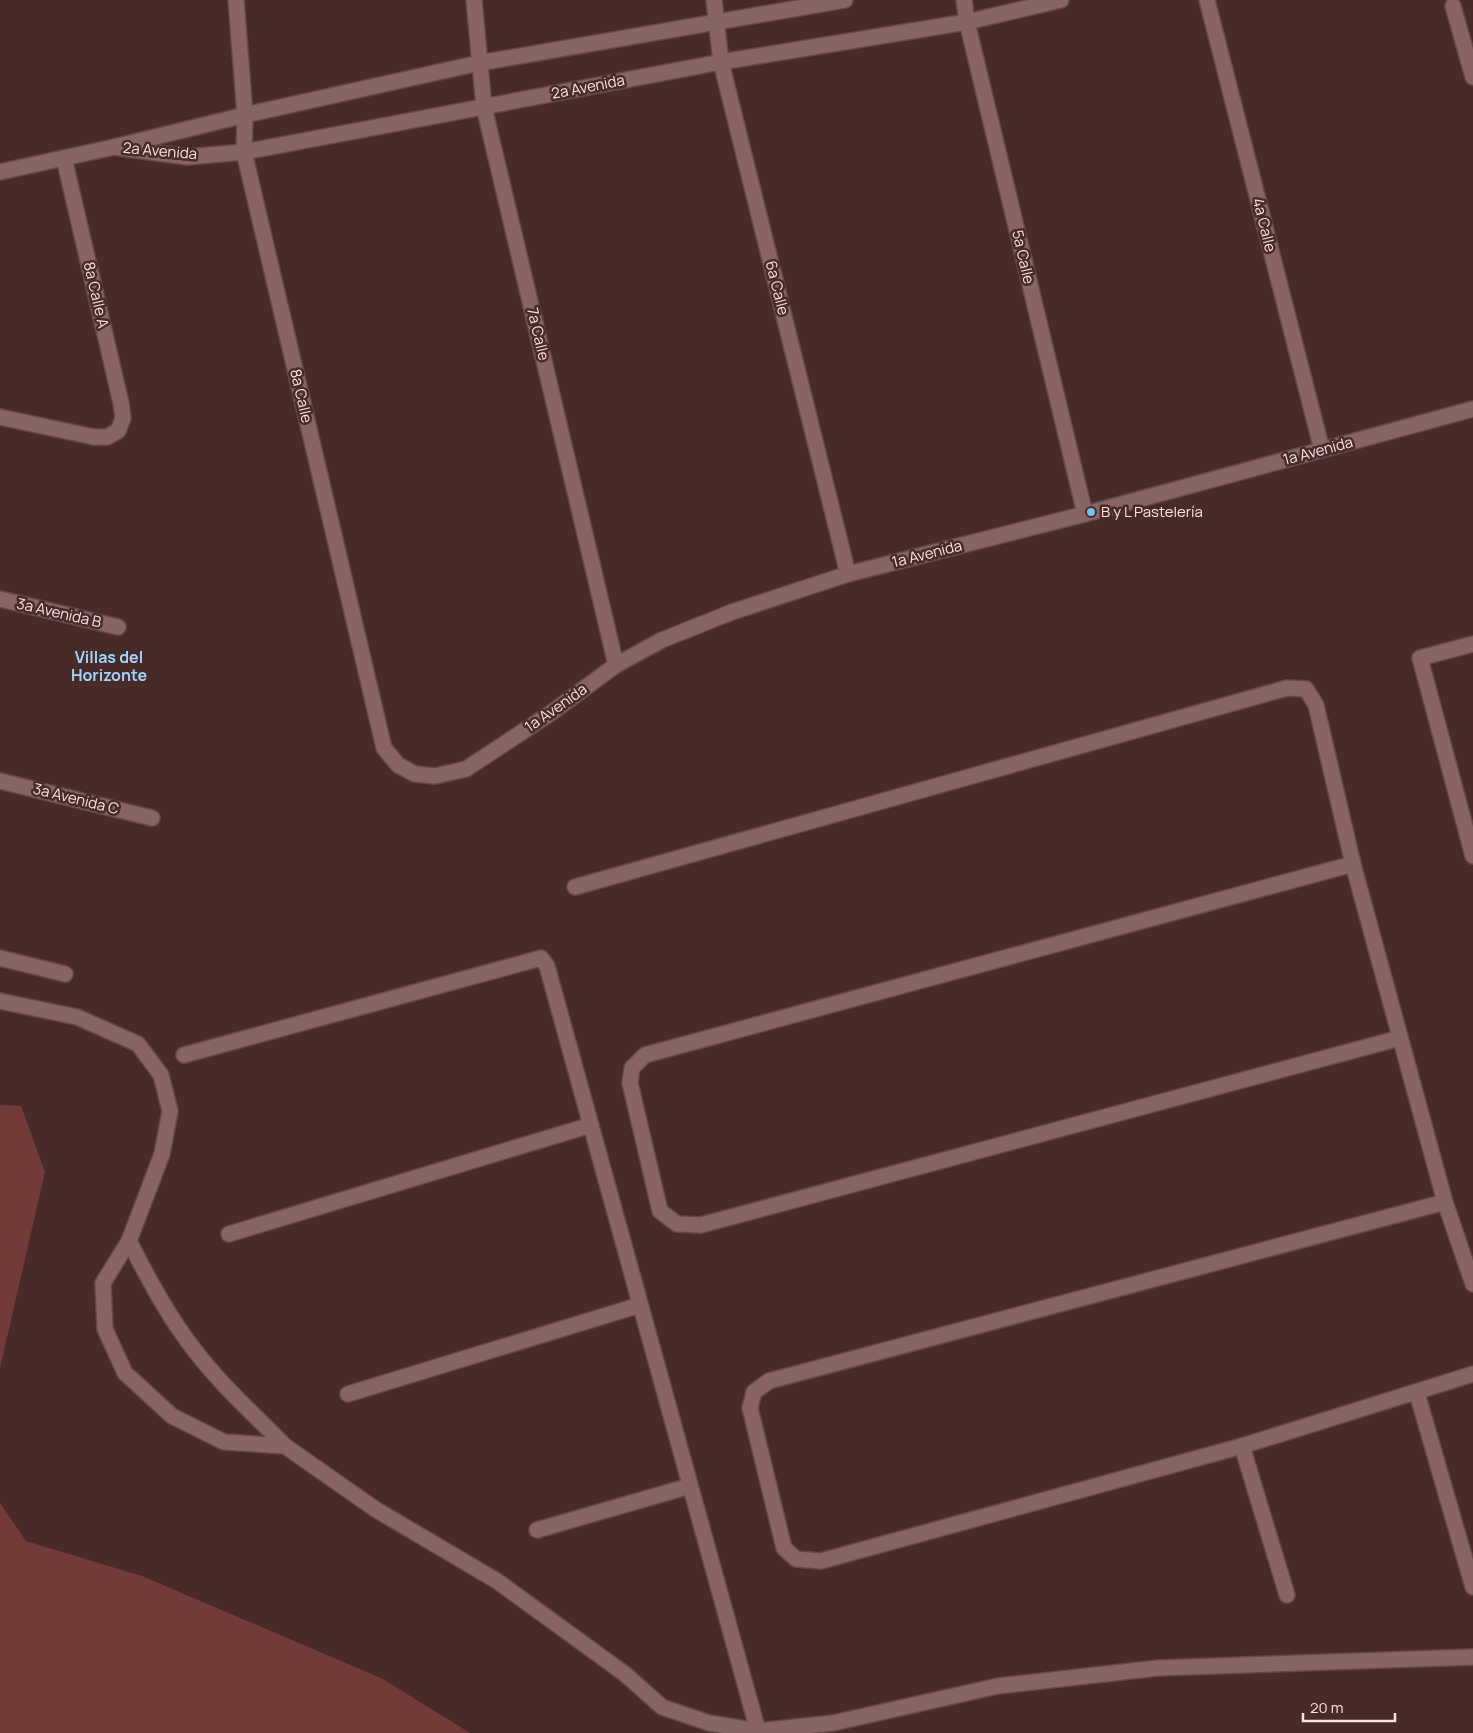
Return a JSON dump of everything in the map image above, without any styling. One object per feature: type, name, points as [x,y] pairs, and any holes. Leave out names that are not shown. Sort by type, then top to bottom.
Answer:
[{"type":"street","name":"8a Calle","points":[[236,0],[245,115],[244,152],[384,748],[398,765],[415,774]]},
{"type":"street","name":"7a Calle","points":[[474,0],[484,107],[616,665]]},
{"type":"street","name":"6a Calle","points":[[714,0],[721,62],[848,574]]},
{"type":"street","name":"2a Avenida","points":[[0,171],[479,64],[716,21],[845,0]]},
{"type":"street","name":"5a Calle","points":[[964,0],[967,22],[1085,514]]},
{"type":"street","name":"2a Avenida","points":[[114,147],[187,157],[244,152],[721,62],[967,22],[1061,0]]},
{"type":"street","name":"4a Calle","points":[[1207,0],[1322,450]]},
{"type":"street","points":[[1453,6],[1473,77]]},
{"type":"street","name":"8a Calle A","points":[[0,417],[94,437],[108,437],[118,431],[122,418],[121,403],[64,158]]},
{"type":"street","name":"1a Avenida","points":[[415,774],[435,776],[466,769],[551,713],[616,665],[662,640],[732,612],[848,574],[1085,514],[1473,409]]},
{"type":"street","name":"3a Avenida B","points":[[0,599],[118,627]]},
{"type":"street","points":[[1473,644],[1420,658],[1469,827],[1473,856]]},
{"type":"street","points":[[575,887],[1288,688],[1306,689],[1316,705],[1353,864],[1400,1038],[1445,1202],[1473,1284]]},
{"type":"street","name":"3a Avenida C","points":[[0,781],[152,818]]},
{"type":"street","points":[[1353,864],[645,1055],[632,1068],[630,1083],[660,1211],[677,1224],[701,1224],[1400,1038]]},
{"type":"street","points":[[0,958],[65,974]]},
{"type":"street","points":[[184,1055],[541,958],[547,966],[758,1731]]},
{"type":"street","points":[[0,1001],[77,1016],[138,1044],[162,1075],[170,1111],[162,1154],[129,1242],[103,1283],[105,1330],[125,1373],[172,1416],[224,1442],[285,1446]]},
{"type":"street","points":[[229,1234],[591,1125]]},
{"type":"street","points":[[1445,1202],[770,1381],[754,1392],[750,1408],[784,1548],[796,1559],[821,1561],[1242,1446],[1473,1374]]},
{"type":"street","points":[[129,1242],[154,1290],[196,1352],[285,1446],[375,1509],[498,1581],[625,1674],[662,1708],[709,1723],[758,1731],[832,1723],[998,1686],[1158,1668],[1473,1657]]},
{"type":"street","points":[[348,1394],[640,1305]]},
{"type":"street","points":[[1417,1393],[1473,1587]]},
{"type":"street","points":[[1242,1446],[1287,1595]]},
{"type":"street","points":[[538,1530],[690,1486]]},
{"type":"shaded area","points":[[0,1105],[21,1106],[45,1172],[0,1368]]},
{"type":"shaded area","points":[[0,1503],[26,1541],[142,1576],[383,1679],[470,1733],[0,1733]]},
{"type":"place","name":"B y L Pastelería","points":[[1091,512]]},
{"type":"district","name":"Villas del Horizonte","points":[[109,666]]}]
